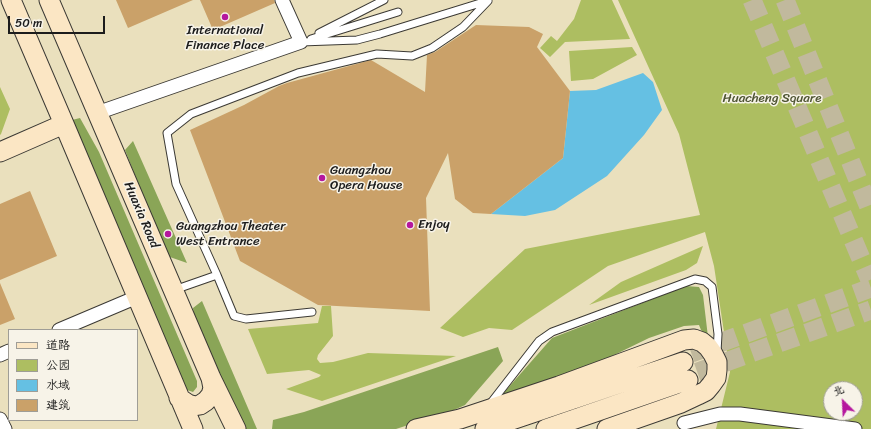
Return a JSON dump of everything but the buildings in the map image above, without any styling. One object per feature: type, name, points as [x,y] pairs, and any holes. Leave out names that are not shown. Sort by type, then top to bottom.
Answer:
[{"type":"main road","points":[[11,0],[193,429]]},
{"type":"main road","name":"Huaxia Road","points":[[49,0],[211,378],[236,429]]},
{"type":"main road","points":[[0,152],[64,124]]},
{"type":"main road","points":[[416,429],[454,420],[485,410],[596,373],[684,340],[702,342],[708,347],[717,362],[717,370],[716,378],[706,391],[681,403],[607,429]]},
{"type":"main road","points":[[486,429],[683,362]]},
{"type":"main road","points":[[179,398],[188,404],[194,406],[200,405],[211,395],[213,388],[211,378]]},
{"type":"main road","points":[[546,429],[688,380]]},
{"type":"main road","points":[[179,398],[179,429]]},
{"type":"street","points":[[97,113],[301,42],[282,0]]},
{"type":"street","points":[[61,329],[137,297]]},
{"type":"street","points":[[684,423],[720,414],[740,414],[855,429]]},
{"type":"street","points":[[0,418],[5,429]]},
{"type":"lane","points":[[301,42],[384,0]]},
{"type":"lane","points":[[301,42],[357,40],[489,0]]},
{"type":"lane","points":[[312,312],[246,319],[234,316],[176,184],[167,133],[191,114],[298,74],[377,54],[412,56],[432,48],[463,27],[489,0]]},
{"type":"lane","points":[[301,42],[398,12]]},
{"type":"lane","points":[[174,290],[216,275]]},
{"type":"lane","points":[[485,410],[539,341],[552,332],[695,279],[705,281],[712,287],[718,334],[717,362]]},
{"type":"green space","points":[[581,0],[612,0],[630,39],[565,42],[550,57],[540,48],[551,36],[557,41],[574,19]]},
{"type":"green space","name":"Huacheng Square","points":[[618,0],[871,0],[871,429],[716,429],[730,372],[714,266],[705,232],[608,266],[512,330],[489,328],[463,337],[440,328],[525,249],[700,215],[679,134]]},
{"type":"green space","points":[[632,47],[637,55],[593,79],[571,81],[569,51]]},
{"type":"green space","points":[[0,87],[10,109],[0,135]]},
{"type":"green space","points":[[80,118],[99,152],[197,381],[197,387],[193,392],[187,390],[179,384],[72,120]]},
{"type":"green space","points":[[133,141],[187,263],[167,256],[125,150]]},
{"type":"green space","points":[[703,246],[697,263],[686,270],[589,305],[621,282]]},
{"type":"green space","points":[[686,286],[699,287],[703,295],[708,337],[701,330],[699,325],[684,326],[649,338],[610,357],[579,369],[500,397],[552,338]]},
{"type":"green space","points":[[202,301],[257,429],[246,429],[205,345],[194,318],[193,308]]},
{"type":"green space","points":[[322,306],[331,306],[333,336],[318,355],[317,359],[320,363],[333,362],[368,353],[456,356],[322,401],[286,389],[321,375],[309,370],[267,374],[248,329],[318,323]]},
{"type":"green space","points":[[498,347],[503,361],[465,405],[454,410],[396,429],[272,429],[273,420],[304,412]]},
{"type":"water","points":[[643,73],[653,82],[662,110],[644,135],[607,176],[555,210],[525,216],[491,214],[563,158],[570,91],[596,90]]},
{"type":"tunnel","points":[[752,0],[870,280]]},
{"type":"tunnel","points":[[785,0],[871,212]]},
{"type":"tunnel","points":[[664,363],[871,288]]},
{"type":"tunnel","points":[[670,382],[871,310]]},
{"type":"place","name":"International Finance Place","points":[[225,17]]},
{"type":"place","name":"Guangzhou Opera House","points":[[322,178]]},
{"type":"place","name":"Enjoy","points":[[410,225]]},
{"type":"place","name":"Guangzhou Theater West Entrance","points":[[168,234]]}]
